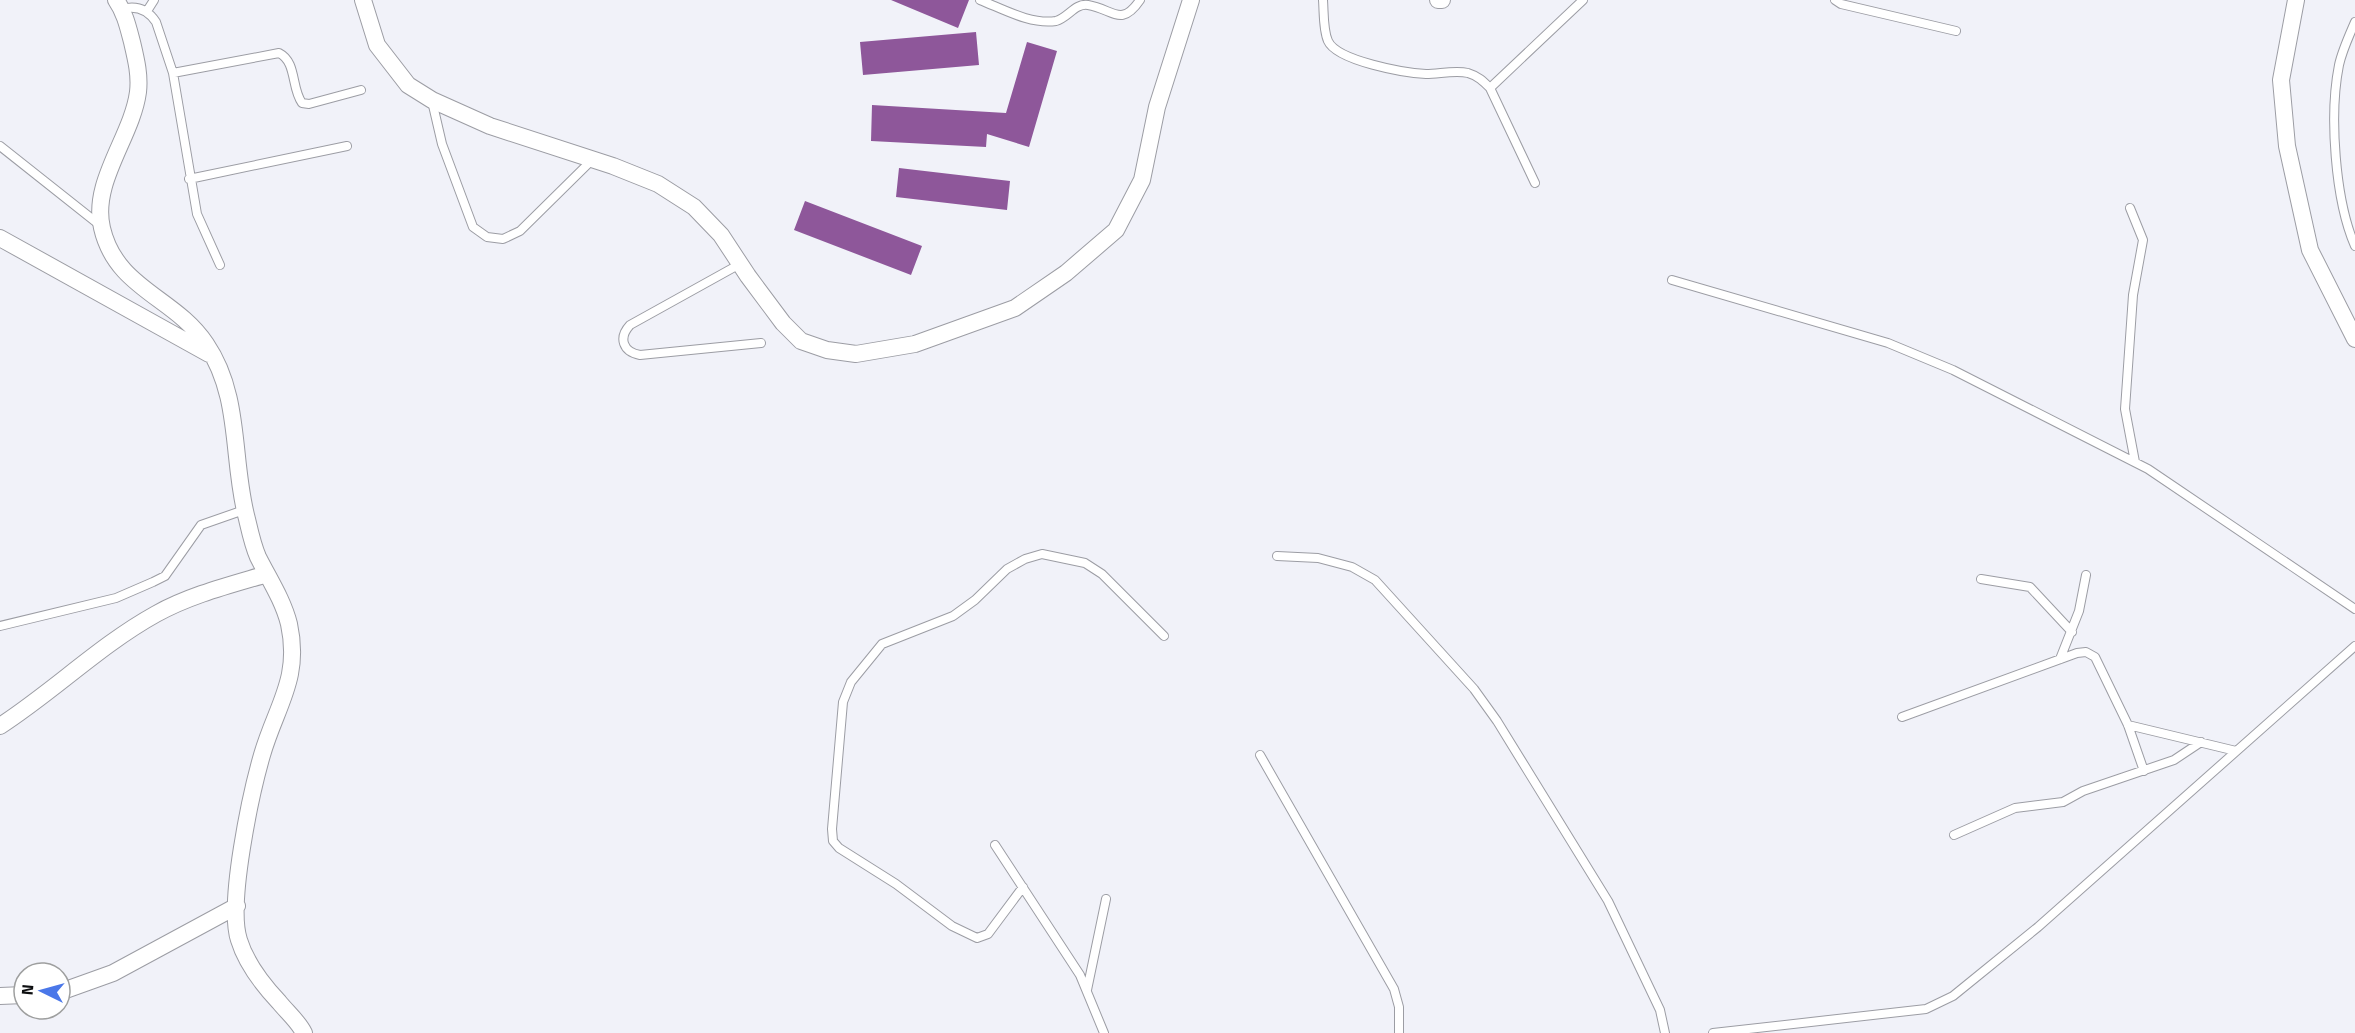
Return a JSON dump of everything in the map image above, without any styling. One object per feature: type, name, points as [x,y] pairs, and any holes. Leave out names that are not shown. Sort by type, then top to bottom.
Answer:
[{"type":"street","points":[[363,0],[377,45],[408,85],[432,100],[490,126],[593,159],[658,184],[694,207],[722,235],[783,323],[801,341],[827,350],[856,354],[915,344],[1016,308],[1066,273],[1116,230],[1142,180],[1157,107],[1191,0]]},
{"type":"street","points":[[1437,0],[1442,0]]},
{"type":"street","points":[[2296,0],[2281,80],[2287,146],[2310,250],[2355,339]]},
{"type":"street","points":[[119,4],[136,57],[138,92],[133,112],[105,184],[101,226],[108,249],[119,267],[133,281],[185,319],[221,370],[231,403],[244,510],[257,554],[288,621],[294,652],[282,704],[260,764],[246,827],[237,906],[238,938],[246,955],[259,976],[304,1033]]},
{"type":"street","points":[[0,238],[213,356]]},
{"type":"street","points":[[0,726],[98,652],[156,614],[186,600],[267,574]]},
{"type":"street","points":[[72,988],[113,973],[237,906]]},
{"type":"lane","points":[[147,12],[154,0]]},
{"type":"lane","points":[[981,0],[1025,18],[1051,21],[1058,20],[1081,6],[1088,5],[1114,16],[1124,16],[1133,10],[1140,0]]},
{"type":"lane","points":[[1323,0],[1328,41],[1342,54],[1395,71],[1425,74],[1465,73],[1479,77],[1490,88],[1535,183]]},
{"type":"lane","points":[[1490,88],[1583,0]]},
{"type":"lane","points":[[1835,0],[1841,4],[1956,31]]},
{"type":"lane","points":[[119,4],[147,12],[156,22],[173,73],[189,179],[197,214],[220,265]]},
{"type":"lane","points":[[2355,22],[2339,64],[2334,116],[2342,204],[2355,246]]},
{"type":"lane","points":[[173,73],[279,53],[285,56],[290,63],[302,103],[309,104],[361,90]]},
{"type":"lane","points":[[432,100],[442,144],[473,227],[487,237],[502,239],[520,231],[593,159]]},
{"type":"lane","points":[[0,146],[101,226]]},
{"type":"lane","points":[[189,179],[347,147]]},
{"type":"lane","points":[[2130,208],[2143,240],[2130,316],[2125,409],[2135,462]]},
{"type":"lane","points":[[740,264],[630,325],[622,336],[623,344],[627,350],[640,356],[761,343]]},
{"type":"lane","points":[[1671,280],[1888,343],[1953,370],[2135,462],[2355,609]]},
{"type":"lane","points":[[0,626],[116,598],[153,582],[165,576],[201,525],[244,510]]},
{"type":"lane","points":[[1023,887],[988,934],[976,938],[967,936],[896,884],[839,848],[833,841],[832,829],[845,691],[882,644],[953,616],[975,600],[1007,569],[1024,559],[1042,554],[1085,563],[1102,574],[1164,636]]},
{"type":"lane","points":[[1277,556],[1318,558],[1352,567],[1374,580],[1474,689],[1497,721],[1608,901],[1660,1010],[1665,1033]]},
{"type":"lane","points":[[2060,658],[2072,632],[2083,598],[2086,575]]},
{"type":"lane","points":[[1981,579],[2030,587],[2072,632]]},
{"type":"lane","points":[[1713,1033],[1926,1009],[1953,996],[2038,927],[2355,646]]},
{"type":"lane","points":[[1902,717],[2060,658],[2086,652],[2095,657],[2128,724],[2144,771]]},
{"type":"lane","points":[[2128,724],[2236,751]]},
{"type":"lane","points":[[1954,835],[2015,808],[2063,802],[2083,791],[2144,771],[2186,754],[2200,742]]},
{"type":"lane","points":[[1260,755],[1394,989],[1399,1007],[1399,1033]]},
{"type":"lane","points":[[995,845],[1087,991],[1104,1033]]},
{"type":"lane","points":[[1087,991],[1106,899]]},
{"type":"building","points":[[891,0],[969,0],[958,28]]},
{"type":"building","points":[[976,32],[979,65],[863,75],[860,42]]},
{"type":"building","points":[[1027,42],[1057,51],[1029,147],[987,134],[986,147],[871,141],[872,105],[1006,113]]},
{"type":"building","points":[[899,168],[1010,181],[1007,210],[896,197]]},
{"type":"building","points":[[805,201],[922,246],[911,275],[794,230]]}]
